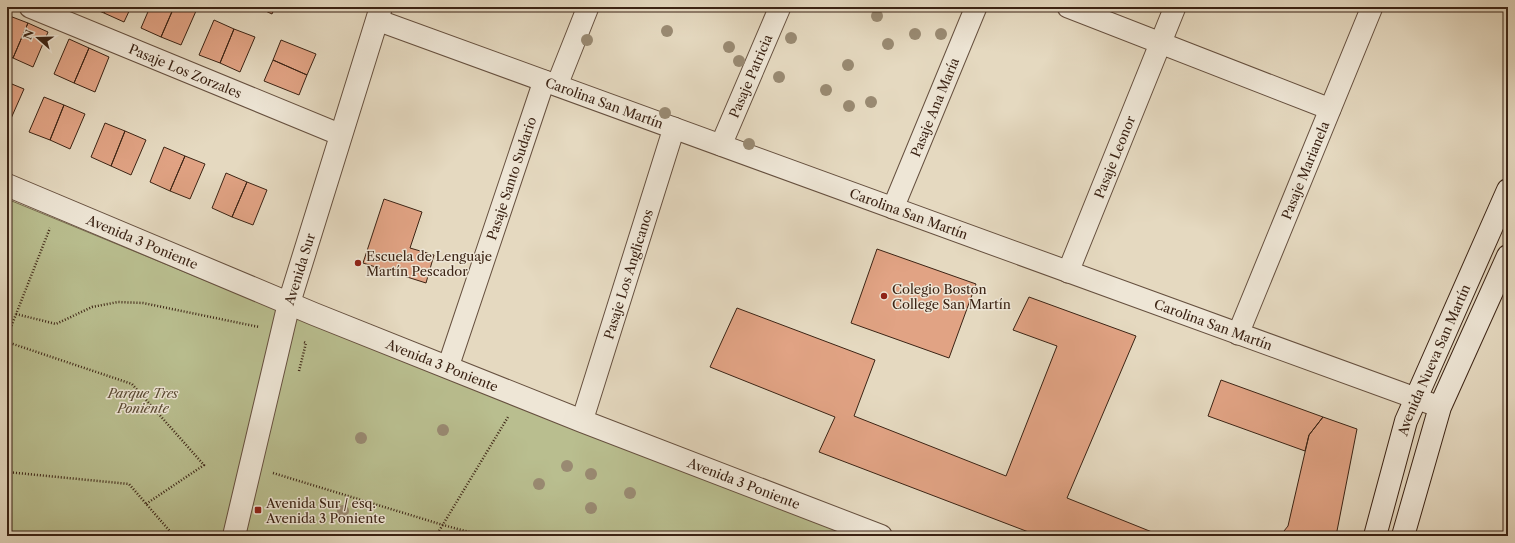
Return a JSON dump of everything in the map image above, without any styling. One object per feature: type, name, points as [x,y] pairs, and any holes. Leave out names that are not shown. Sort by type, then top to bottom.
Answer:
[{"type":"street","name":"Pasaje Los Zorzales","points":[[30,7],[341,135]]},
{"type":"street","name":"Pasaje Santo Sudario","points":[[448,367],[550,83],[588,7]]},
{"type":"street","name":"Pasaje Patricia","points":[[721,145],[780,7]]},
{"type":"street","name":"Pasaje Ana María","points":[[893,208],[976,7]]},
{"type":"street","points":[[1068,7],[1330,109]]},
{"type":"street","name":"Pasaje Leonor","points":[[1068,272],[1175,7]]},
{"type":"street","name":"Pasaje Marianela","points":[[1238,334],[1372,7]]},
{"type":"street","name":"Avenida Sur","points":[[234,536],[289,303],[379,13]]},
{"type":"street","name":"Carolina San Martín","points":[[379,13],[550,83],[1440,407]]},
{"type":"street","name":"Pasaje Los Anglicanos","points":[[582,421],[674,128]]},
{"type":"street","name":"Avenida 3 Poniente","points":[[7,185],[289,303],[582,421],[881,536]]},
{"type":"street","name":"Avenida Nueva San Martín","points":[[1375,536],[1406,421],[1508,190]]},
{"type":"street","name":"Avenida Nueva San Martín","points":[[1403,536],[1440,407],[1508,256]]},
{"type":"path","points":[[7,337],[52,223],[56,206]]},
{"type":"path","points":[[16,314],[56,324],[92,307],[118,302],[144,303],[253,325]]},
{"type":"path","points":[[7,342],[132,384],[204,465],[146,504]]},
{"type":"path","points":[[436,536],[521,396]]},
{"type":"path","points":[[7,472],[129,484],[174,536]]},
{"type":"path","points":[[272,473],[484,536]]},
{"type":"green space","name":"Parque Tres Poniente","points":[[7,199],[321,328],[856,536],[7,536]]},
{"type":"building","points":[[89,7],[107,7],[104,13]]},
{"type":"building","points":[[107,7],[131,7],[124,22],[104,13]]},
{"type":"building","points":[[150,7],[174,7],[161,37],[141,28]]},
{"type":"building","points":[[174,7],[188,7],[196,11],[181,45],[161,37]]},
{"type":"building","points":[[257,7],[275,7],[272,14]]},
{"type":"building","points":[[7,15],[28,23],[13,58],[7,56]]},
{"type":"building","points":[[214,20],[234,29],[220,63],[199,55]]},
{"type":"building","points":[[28,23],[48,32],[33,67],[13,58]]},
{"type":"building","points":[[234,29],[255,37],[240,72],[220,63]]},
{"type":"building","points":[[69,39],[89,48],[74,83],[54,74]]},
{"type":"building","points":[[281,40],[316,54],[307,75],[273,60]]},
{"type":"building","points":[[89,48],[109,57],[95,92],[74,83]]},
{"type":"building","points":[[273,60],[307,75],[299,95],[264,81]]},
{"type":"building","points":[[7,82],[24,89],[9,123],[7,123]]},
{"type":"building","points":[[44,97],[64,105],[50,140],[29,132]]},
{"type":"building","points":[[64,105],[85,114],[70,149],[50,140]]},
{"type":"building","points":[[105,123],[125,131],[111,166],[91,157]]},
{"type":"building","points":[[125,131],[146,140],[131,175],[111,166]]},
{"type":"building","points":[[164,147],[185,156],[170,191],[150,182]]},
{"type":"building","points":[[185,156],[205,164],[190,199],[170,191]]},
{"type":"building","points":[[226,173],[247,182],[232,217],[212,208]]},
{"type":"building","points":[[247,182],[267,190],[253,225],[232,217]]},
{"type":"building","points":[[384,199],[422,212],[410,248],[434,255],[426,283],[363,263]]},
{"type":"building","points":[[877,249],[976,284],[949,358],[851,323]]},
{"type":"building","points":[[1029,297],[1136,336],[1067,498],[1162,536],[1039,536],[819,452],[835,417],[710,367],[737,308],[875,360],[854,416],[1006,476],[1057,346],[1013,330]]},
{"type":"building","points":[[1221,380],[1323,417],[1309,435],[1305,451],[1208,416]]},
{"type":"building","points":[[1323,417],[1357,429],[1336,536],[1280,536],[1288,526],[1309,435]]},
{"type":"place","name":"Escuela de Lenguaje Martín Pescador","points":[[358,263]]},
{"type":"place","name":"Colegio Boston College San Martín","points":[[884,296]]},
{"type":"place","name":"Avenida Sur / esq. Avenida 3 Poniente","points":[[258,510]]}]
